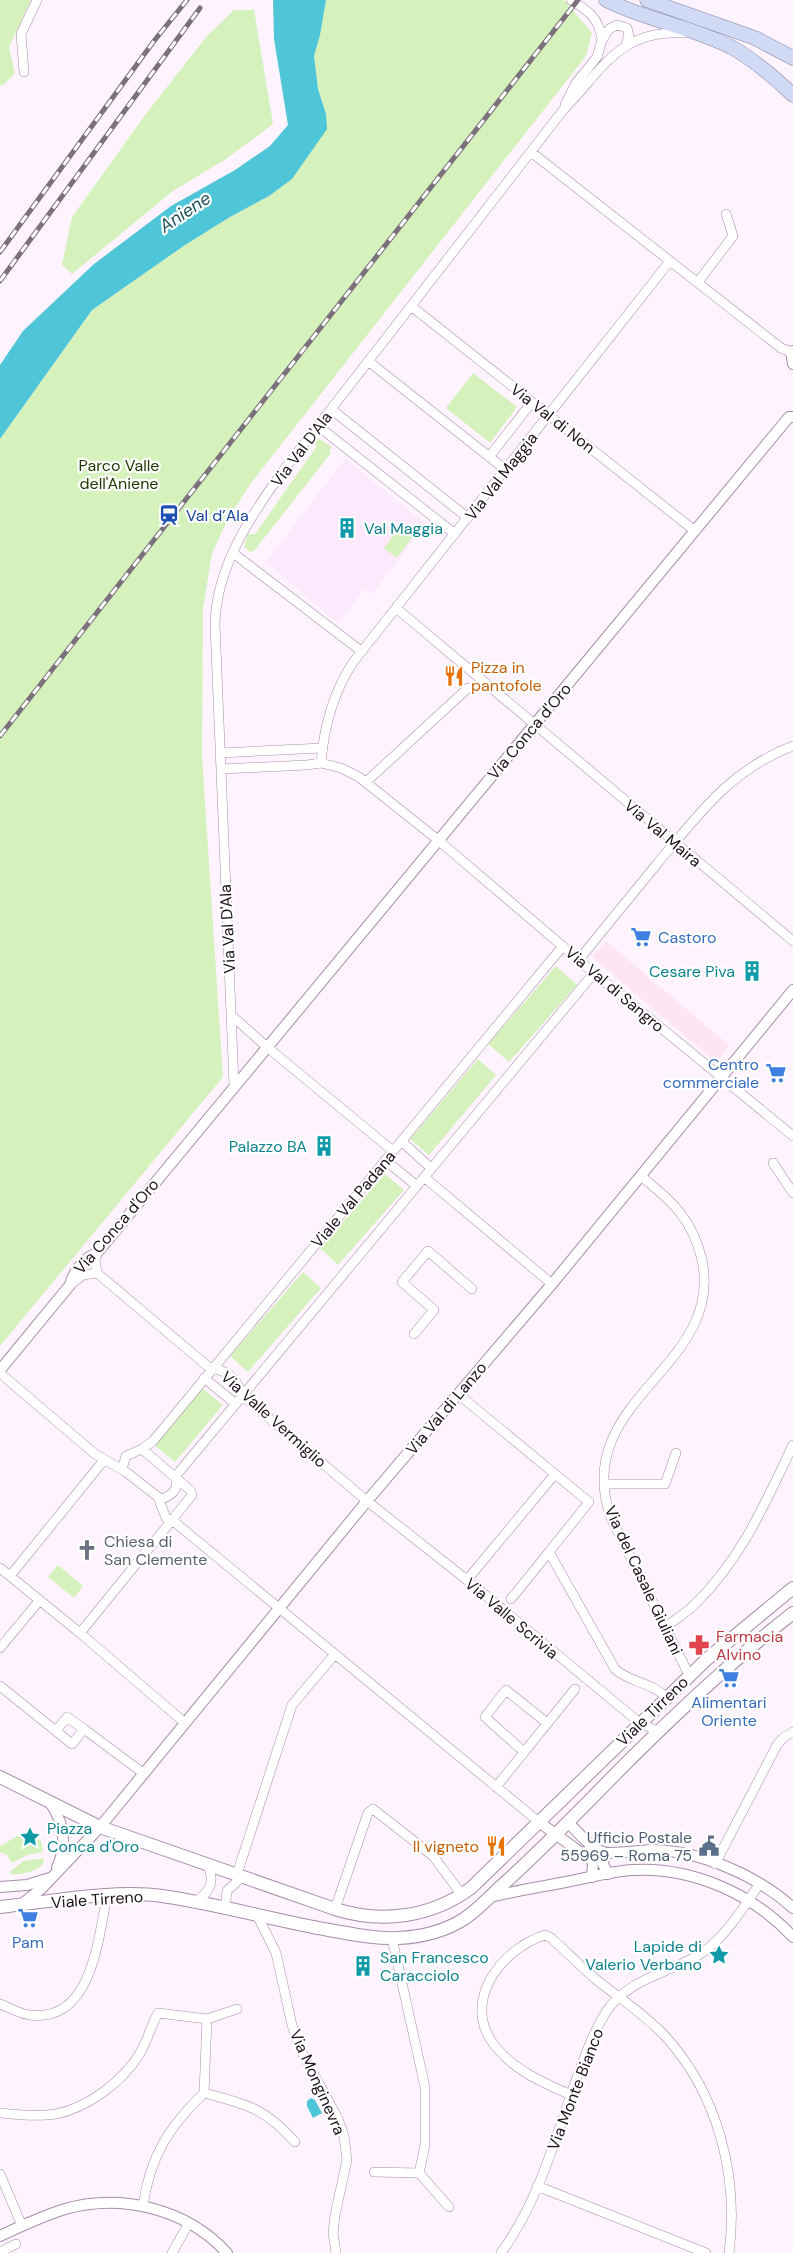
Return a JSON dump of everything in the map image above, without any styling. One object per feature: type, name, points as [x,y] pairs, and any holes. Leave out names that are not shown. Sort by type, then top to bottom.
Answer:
[{"type":"main road","points":[[606,0],[638,14],[720,42],[741,53],[793,95]]},
{"type":"main road","points":[[647,0],[755,38],[793,58]]},
{"type":"main road","name":"Viale Tirreno","points":[[462,1895],[689,1675],[723,1644],[793,1588]]},
{"type":"main road","name":"Viale Tirreno","points":[[0,1907],[107,1896],[155,1895],[351,1934],[392,1938],[422,1935],[446,1928],[467,1917],[731,1664],[793,1613]]},
{"type":"main road","points":[[0,1778],[100,1827],[335,1909],[370,1916],[406,1916],[436,1907],[462,1895]]},
{"type":"street","points":[[24,72],[21,34],[37,0]]},
{"type":"street","points":[[571,0],[594,16],[600,27],[602,40]]},
{"type":"street","points":[[564,109],[573,88],[597,57],[602,40],[612,27],[620,25],[625,27],[629,33],[626,45]]},
{"type":"street","name":"Via Val D'Ala","points":[[234,1085],[215,618],[220,587],[233,554],[259,506],[318,426],[564,109],[608,59],[637,39],[655,34],[694,33]]},
{"type":"street","points":[[531,152],[781,348],[792,351],[793,364]]},
{"type":"street","points":[[698,282],[733,236],[726,214]]},
{"type":"street","name":"Via Val Maggia","points":[[321,762],[322,748],[336,692],[361,651],[670,261]]},
{"type":"street","name":"Via Val di Non","points":[[411,306],[695,531]]},
{"type":"street","points":[[368,361],[506,470]]},
{"type":"street","points":[[489,457],[532,402]]},
{"type":"street","points":[[331,409],[468,518]]},
{"type":"street","name":"Via Conca d'Oro","points":[[0,1371],[70,1285],[71,1278],[84,1262],[90,1255],[97,1253],[789,417],[793,417]]},
{"type":"street","points":[[318,426],[454,534]]},
{"type":"street","points":[[233,554],[361,651]]},
{"type":"street","name":"Via Val Maira","points":[[396,608],[793,941]]},
{"type":"street","points":[[366,782],[468,688]]},
{"type":"street","points":[[579,960],[708,803],[755,763],[793,746]]},
{"type":"street","points":[[220,753],[322,748]]},
{"type":"street","points":[[221,769],[307,765],[321,762]]},
{"type":"street","name":"Via Val di Sangro","points":[[321,762],[340,768],[366,782],[793,1136]]},
{"type":"street","name":"Viale Val Padana","points":[[122,1469],[126,1456],[153,1441],[563,946]]},
{"type":"street","points":[[175,1477],[594,973]]},
{"type":"street","name":"Via Val di Lanzo","points":[[21,1905],[42,1888],[100,1827],[367,1501],[552,1284],[793,990]]},
{"type":"street","points":[[231,1015],[393,1151]]},
{"type":"street","points":[[401,1142],[431,1168]]},
{"type":"street","points":[[385,1160],[417,1186]]},
{"type":"street","points":[[773,1162],[793,1193]]},
{"type":"street","name":"Via del Casale Giuliani","points":[[641,1176],[674,1205],[692,1230],[704,1269],[704,1292],[699,1313],[687,1338],[616,1429],[606,1456],[604,1484],[611,1518],[689,1675]]},
{"type":"street","points":[[424,1177],[552,1284]]},
{"type":"street","points":[[414,1334],[434,1310],[402,1282],[428,1251],[472,1289]]},
{"type":"street","points":[[70,1285],[83,1275],[96,1273],[97,1253]]},
{"type":"street","name":"Via Valle Vermiglio","points":[[96,1273],[211,1369],[221,1370],[230,1375],[243,1396],[367,1501]]},
{"type":"street","points":[[0,1371],[104,1460],[122,1469],[159,1500],[164,1516],[172,1520],[496,1787],[576,1850],[587,1853],[661,1850],[686,1855],[742,1874],[760,1883],[793,1908]]},
{"type":"street","name":"Via Valle Vermiglio","points":[[204,1378],[236,1404]]},
{"type":"street","points":[[458,1394],[589,1502],[511,1599]]},
{"type":"street","points":[[664,1627],[698,1602],[735,1557],[793,1445]]},
{"type":"street","points":[[80,1633],[192,1495],[190,1490],[142,1449]]},
{"type":"street","points":[[604,1484],[665,1484],[676,1453]]},
{"type":"street","points":[[10,1576],[104,1460]]},
{"type":"street","points":[[466,1580],[555,1473]]},
{"type":"street","points":[[159,1500],[175,1490],[177,1482],[175,1477]]},
{"type":"street","name":"Via Valle Scrivia","points":[[367,1501],[640,1723],[659,1732]]},
{"type":"street","points":[[549,1552],[615,1669],[626,1677],[657,1688],[667,1698]]},
{"type":"street","points":[[0,1568],[185,1723]]},
{"type":"street","points":[[0,1648],[39,1601]]},
{"type":"street","points":[[778,1624],[793,1622]]},
{"type":"street","points":[[225,1909],[229,1888],[240,1875],[292,1705],[335,1654]]},
{"type":"street","points":[[0,1686],[72,1744],[84,1729]]},
{"type":"street","points":[[496,1787],[575,1689]]},
{"type":"street","points":[[524,1752],[485,1717],[506,1690],[547,1723]]},
{"type":"street","points":[[56,1731],[67,1717],[143,1773]]},
{"type":"street","points":[[715,1864],[777,1745],[793,1732]]},
{"type":"street","points":[[51,1804],[59,1819],[64,1838],[62,1856],[52,1876]]},
{"type":"street","points":[[335,1909],[368,1813],[373,1809],[433,1856],[462,1895]]},
{"type":"street","points":[[568,1822],[577,1833],[604,1853]]},
{"type":"street","points":[[587,1853],[593,1863],[592,1877]]},
{"type":"street","points":[[604,1853],[604,1867],[608,1874]]},
{"type":"street","points":[[194,1903],[204,1896],[212,1883],[212,1873],[207,1864]]},
{"type":"street","points":[[489,1897],[640,1870],[678,1874],[710,1883],[748,1900],[793,1937]]},
{"type":"street","name":"Viale Tirreno","points":[[0,1887],[27,1885],[52,1876]]},
{"type":"street","name":"Via Monte Bianco","points":[[501,2253],[522,2221],[598,2027],[609,2007],[638,1984],[705,1951],[727,1928],[760,1883]]},
{"type":"street","points":[[0,2004],[22,2013],[38,2015],[59,2011],[73,2001],[83,1987],[92,1965],[107,1896]]},
{"type":"street","name":"Via Monginevra","points":[[257,1915],[276,1953],[300,2049],[338,2119],[345,2141],[346,2165],[334,2221],[336,2253]]},
{"type":"street","points":[[571,2095],[538,2081],[517,2068],[492,2042],[487,2031],[483,2010],[485,1991],[495,1970],[509,1956],[536,1939],[547,1936],[619,1997],[629,2002],[668,2039],[691,2072],[709,2104],[728,2169],[732,2211],[729,2253]]},
{"type":"street","points":[[392,1938],[425,2087],[425,2145],[419,2173]]},
{"type":"street","points":[[0,2113],[54,2114],[70,2110],[92,2099],[120,2078],[134,2062],[158,2013],[207,2019],[237,2009]]},
{"type":"street","points":[[143,2206],[149,2174],[164,2140],[179,2117],[204,2093],[207,2019]]},
{"type":"street","points":[[204,2093],[257,2109],[272,2118],[295,2142]]},
{"type":"street","points":[[374,2172],[419,2173],[449,2207]]},
{"type":"street","points":[[0,2174],[22,2226]]},
{"type":"street","points":[[537,2186],[706,2253]]},
{"type":"street","points":[[0,2236],[65,2209],[86,2205],[143,2206],[168,2213],[189,2223],[212,2238],[227,2253]]},
{"type":"street","points":[[172,2253],[189,2223]]},
{"type":"street","points":[[0,2252],[16,2244]]},
{"type":"shaded area","points":[[345,459],[426,524],[372,594],[365,589],[338,623],[266,562]]},
{"type":"shaded area","points":[[606,941],[730,1046],[716,1062],[592,957]]},
{"type":"green space","points":[[0,0],[31,0],[9,47],[15,74],[3,85],[0,85]]},
{"type":"green space","name":"Parco Valle dell'Aniene","points":[[326,0],[564,0],[592,33],[586,56],[251,483],[228,519],[212,553],[203,608],[202,756],[223,1077],[0,1346],[0,439],[92,310],[185,245],[269,196],[326,114],[318,89],[314,56]]},
{"type":"green space","points":[[234,10],[254,10],[273,124],[226,159],[173,191],[72,274],[62,265],[72,217],[145,115],[207,36]]},
{"type":"green space","points":[[473,373],[517,407],[490,443],[446,408]]},
{"type":"green space","points":[[318,438],[332,447],[329,452],[331,453],[254,551],[249,552],[244,546],[248,534],[255,534],[317,446],[314,444]]},
{"type":"green space","points":[[402,524],[415,534],[397,558],[384,548]]},
{"type":"green space","points":[[556,966],[577,985],[509,1062],[488,1044]]},
{"type":"green space","points":[[478,1059],[496,1075],[429,1155],[410,1139]]},
{"type":"green space","points":[[385,1174],[404,1190],[338,1265],[320,1248]]},
{"type":"green space","points":[[303,1272],[321,1288],[248,1372],[230,1356]]},
{"type":"green space","points":[[202,1388],[223,1405],[175,1462],[154,1445]]},
{"type":"green space","points":[[58,1565],[83,1586],[74,1598],[48,1577]]},
{"type":"green space","points":[[25,1832],[41,1841],[43,1852],[27,1855],[12,1863],[7,1855],[0,1852],[0,1846]]},
{"type":"green space","points":[[44,1858],[43,1864],[32,1871],[15,1874],[9,1872],[24,1861]]},
{"type":"water","name":"Aniene","points":[[273,0],[326,0],[314,56],[318,89],[326,114],[327,129],[292,179],[269,196],[185,245],[92,310],[0,439],[0,365],[23,331],[94,264],[171,206],[235,170],[270,146],[288,125],[274,39]]},
{"type":"water","points":[[311,2098],[315,2100],[322,2113],[313,2118],[307,2106],[307,2101]]},
{"type":"railway","points":[[0,252],[154,41],[187,0]]},
{"type":"railway","points":[[0,736],[578,0]]},
{"type":"railway","points":[[0,281],[200,8]]},
{"type":"place","name":"Val d’Ala","points":[[169,515]]},
{"type":"place","name":"Val Maggia","points":[[347,528]]},
{"type":"place","name":"Pizza in pantofole","points":[[454,676]]},
{"type":"place","name":"Castoro","points":[[641,937]]},
{"type":"place","name":"Cesare Piva","points":[[752,971]]},
{"type":"place","name":"Centro commerciale","points":[[776,1073]]},
{"type":"place","name":"Palazzo BA","points":[[324,1146]]},
{"type":"place","name":"Chiesa di San Clemente","points":[[87,1550]]},
{"type":"place","name":"Farmacia Alvino","points":[[699,1645]]},
{"type":"place","name":"Alimentari Oriente","points":[[729,1678]]},
{"type":"place","name":"Piazza Conca d'Oro","points":[[30,1837]]},
{"type":"place","name":"Il vigneto","points":[[496,1846]]},
{"type":"place","name":"Ufficio Postale 55969 – Roma 75","points":[[709,1846]]},
{"type":"place","name":"Pam","points":[[28,1918]]},
{"type":"place","name":"Lapide di Valerio Verbano","points":[[719,1955]]},
{"type":"place","name":"San Francesco Caracciolo","points":[[363,1966]]}]
